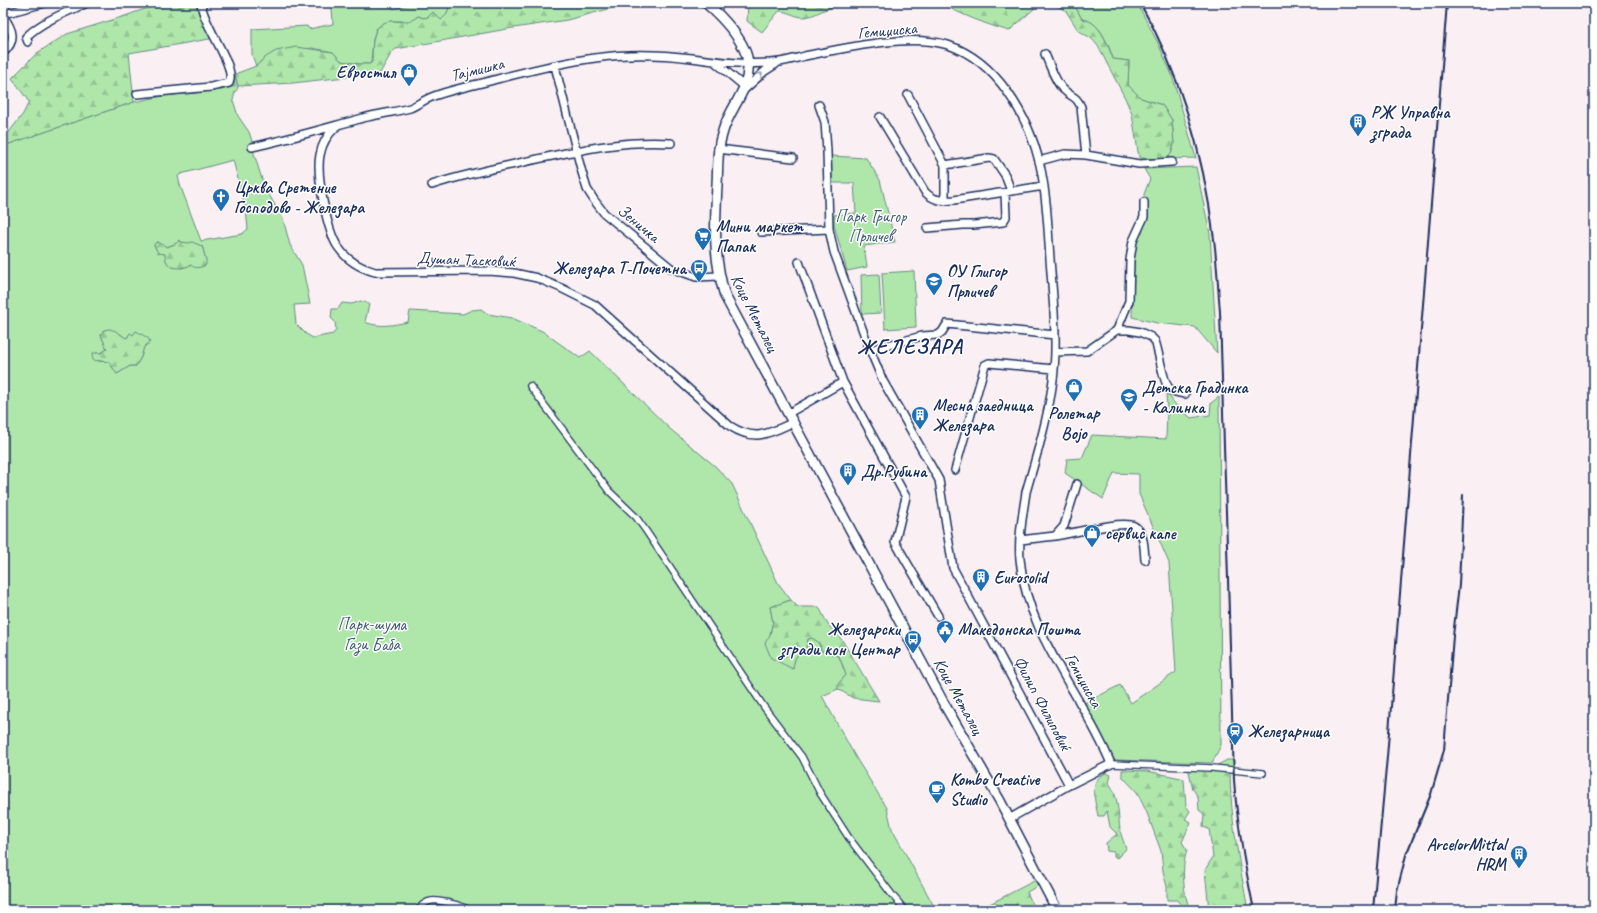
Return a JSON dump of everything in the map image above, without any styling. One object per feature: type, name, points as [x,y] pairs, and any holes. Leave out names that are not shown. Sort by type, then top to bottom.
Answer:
[{"type":"street","points":[[3,53],[9,47],[13,35],[11,27],[3,15],[45,3]]},
{"type":"street","points":[[28,42],[26,37],[41,26],[87,3]]},
{"type":"street","points":[[137,94],[211,87],[229,83],[231,78],[228,65],[204,18],[201,3]]},
{"type":"street","points":[[706,3],[719,14],[732,31],[747,54],[748,64]]},
{"type":"street","name":"Гемиџиска","points":[[748,64],[778,63],[802,57],[901,41],[920,41],[948,45],[973,57],[998,79],[1012,99],[1025,123],[1039,161],[1044,186],[1055,352],[1048,406],[1026,492],[1020,540],[1020,557],[1023,581],[1039,629],[1111,764]]},
{"type":"street","points":[[1045,54],[1064,90],[1079,100],[1086,155]]},
{"type":"street","name":"Тајмишка","points":[[252,147],[337,126],[362,118],[412,107],[433,96],[597,57],[633,55],[692,58],[715,62],[748,64]]},
{"type":"street","name":"Тајмишка","points":[[715,62],[745,88]]},
{"type":"street","name":"Коце Металец","points":[[778,63],[765,70],[745,88],[723,130],[718,149],[715,245],[719,276],[725,296],[936,688],[1058,910]]},
{"type":"street","name":"Коце Металец","points":[[745,88],[748,64]]},
{"type":"street","name":"Зеничка","points":[[555,66],[587,189],[604,213],[671,268],[696,277],[719,276]]},
{"type":"street","points":[[908,95],[945,165],[945,200]]},
{"type":"street","name":"Филип Филиповиќ","points":[[820,105],[825,122],[829,229],[834,252],[883,381],[939,480],[953,568],[1069,785]]},
{"type":"street","points":[[880,118],[925,192],[933,198],[945,200],[1044,186]]},
{"type":"street","name":"Душан Тасковиќ","points":[[337,126],[330,133],[320,154],[320,181],[326,214],[335,243],[354,263],[367,270],[376,272],[489,271],[514,273],[537,278],[595,305],[730,426],[741,433],[754,436],[761,435],[794,422]]},
{"type":"street","points":[[432,185],[469,174],[614,143],[671,143]]},
{"type":"street","points":[[718,149],[793,158]]},
{"type":"street","points":[[1039,161],[1065,154],[1086,155],[1139,164],[1172,162]]},
{"type":"street","points":[[927,228],[1003,222],[1006,217],[1008,192],[1005,175],[994,159],[989,158],[945,165]]},
{"type":"street","points":[[1055,352],[1087,351],[1117,330],[1129,301],[1131,253],[1133,241],[1144,217],[1144,202]]},
{"type":"street","points":[[762,232],[829,229]]},
{"type":"street","points":[[799,262],[843,382],[906,497],[895,542],[938,616]]},
{"type":"street","points":[[870,350],[922,336],[938,335],[947,324],[1055,335]]},
{"type":"street","points":[[1117,330],[1140,332],[1151,337],[1155,341],[1165,381],[1169,389],[1177,393],[1185,394]]},
{"type":"street","points":[[955,470],[985,366],[990,363],[1054,369]]},
{"type":"street","points":[[789,413],[843,382]]},
{"type":"street","points":[[530,386],[609,491],[639,522],[760,702],[802,758],[820,793],[849,838],[893,896],[906,910]]},
{"type":"street","points":[[1055,536],[1064,526],[1077,484]]},
{"type":"street","points":[[1020,540],[1055,536],[1114,525],[1134,526],[1138,530],[1143,541],[1145,560]]},
{"type":"street","points":[[1009,819],[1069,785],[1111,764],[1212,768],[1263,773]]},
{"type":"street","points":[[418,910],[423,904],[432,900],[461,906],[469,910]]},
{"type":"green space","points":[[156,3],[200,3],[215,38],[129,53],[134,102],[3,146],[3,140],[23,114],[29,102],[12,78],[37,53],[67,34],[125,16],[153,6]]},
{"type":"green space","points":[[357,3],[392,3],[393,9],[414,3],[457,3],[450,4],[447,14],[441,21],[435,16],[423,18],[418,16],[411,21],[391,21],[376,29],[373,39],[370,64],[341,61],[333,52],[312,48],[266,57],[256,66],[252,55],[252,29],[307,26],[309,29],[333,24],[332,8]]},
{"type":"green space","points":[[633,3],[630,7],[616,7],[567,20],[396,49],[392,52],[380,73],[293,83],[238,86],[235,74],[256,66],[276,51],[296,47],[333,52],[341,61],[370,64],[372,62],[374,36],[379,26],[391,21],[408,22],[418,16],[423,18],[428,17],[433,12],[441,20],[447,14],[450,4]]},
{"type":"green space","points":[[748,3],[848,3],[806,17],[800,17],[779,11],[762,32],[747,21]]},
{"type":"green space","points":[[940,3],[1045,3],[1036,7],[1009,31],[974,19]]},
{"type":"green space","points":[[1052,3],[1073,3],[1082,19],[1088,20],[1099,29],[1105,39],[1113,59],[1129,61],[1128,85],[1141,98],[1162,105],[1172,120],[1174,144],[1171,154],[1166,159],[1139,158],[1132,114],[1098,46],[1092,39],[1078,30],[1066,11]]},
{"type":"green space","points":[[1073,3],[1137,3],[1158,43],[1172,75],[1196,158],[1166,159],[1171,154],[1174,144],[1172,120],[1162,105],[1141,98],[1128,85],[1129,61],[1113,59],[1108,44],[1102,33],[1091,22],[1082,19]]},
{"type":"green space","name":"Парк-шума Гази Баба","points":[[233,74],[235,74],[238,88],[235,92],[233,100],[238,116],[249,132],[264,186],[283,219],[290,245],[302,265],[310,304],[294,305],[296,324],[306,334],[313,338],[333,334],[336,330],[335,322],[331,318],[332,309],[338,309],[342,303],[352,304],[361,301],[369,304],[365,322],[376,325],[391,325],[408,322],[410,311],[463,314],[472,310],[481,309],[488,314],[512,318],[542,331],[580,358],[590,351],[670,429],[715,466],[732,484],[778,583],[791,600],[770,607],[773,622],[770,635],[788,666],[793,669],[796,657],[806,648],[808,639],[812,638],[818,642],[822,651],[839,656],[846,675],[839,684],[838,689],[822,696],[856,758],[887,808],[892,829],[936,910],[3,910],[3,146],[134,102],[163,96],[222,90],[235,86]],"holes":[[[233,160],[246,210],[248,229],[242,234],[201,241],[178,176]],[[158,242],[166,247],[181,242],[202,246],[206,260],[182,268],[170,266],[166,260],[165,254],[158,251],[154,245]],[[104,330],[121,334],[123,337],[127,338],[133,336],[136,331],[150,342],[144,346],[141,357],[136,366],[130,366],[117,374],[109,362],[98,361],[96,353],[101,353],[107,349],[101,335]]]},
{"type":"green space","name":"Парк Григор Прличев","points":[[831,156],[866,158],[880,180],[895,242],[864,246],[867,267],[847,271],[834,225],[834,215],[856,213],[854,183],[832,183]]},
{"type":"green space","points":[[1196,167],[1210,234],[1217,353],[1195,327],[1157,323],[1132,317],[1133,264],[1135,245],[1146,221],[1144,194],[1150,179],[1144,169]]},
{"type":"green space","points":[[180,240],[181,242],[192,242],[202,246],[206,265],[198,268],[191,265],[182,268],[170,266],[167,263],[165,254],[158,253],[154,245],[158,242],[167,247]]},
{"type":"green space","points":[[914,271],[916,327],[885,329],[882,273]]},
{"type":"green space","points":[[879,274],[881,313],[862,314],[861,275]]},
{"type":"green space","points":[[109,329],[127,338],[130,333],[133,335],[136,331],[148,338],[150,342],[144,347],[136,366],[130,366],[117,374],[109,362],[93,360],[93,353],[101,353],[107,349],[101,335],[104,330]]},
{"type":"green space","points":[[1166,392],[1175,404],[1191,418],[1210,415],[1211,403],[1219,397],[1221,745],[1212,763],[1114,760],[1085,703],[1120,685],[1131,703],[1176,672],[1169,563],[1139,494],[1139,474],[1114,473],[1103,499],[1065,473],[1067,459],[1082,458],[1092,435],[1166,439]]},
{"type":"green space","points":[[791,600],[798,607],[819,607],[828,625],[842,640],[879,701],[853,698],[838,689],[838,684],[846,675],[839,656],[822,651],[818,642],[812,638],[808,639],[806,648],[796,657],[793,669],[771,658],[765,643],[770,635],[773,622],[770,607]]},
{"type":"green space","points":[[1227,760],[1233,760],[1234,767],[1230,768],[1230,786],[1241,874],[1248,910],[1209,910],[1205,870],[1213,857],[1209,829],[1203,827],[1204,814],[1199,810],[1198,797],[1193,789],[1188,767],[1212,768]]},
{"type":"green space","points":[[1122,770],[1147,771],[1181,778],[1184,780],[1186,806],[1190,811],[1185,819],[1191,822],[1182,842],[1187,850],[1183,872],[1186,896],[1190,910],[1185,910],[1177,900],[1167,900],[1167,887],[1163,871],[1161,851],[1147,813],[1137,792],[1122,776]]},
{"type":"green space","points":[[1106,773],[1111,775],[1109,783],[1115,794],[1121,835],[1126,849],[1117,858],[1114,856],[1114,852],[1107,851],[1106,843],[1117,834],[1110,827],[1107,811],[1104,816],[1098,816],[1094,798],[1097,781],[1100,776]]},
{"type":"green space","points":[[1036,880],[1039,885],[1027,892],[1035,910],[978,910]]},
{"type":"railway","points":[[1140,3],[1155,30],[1179,88],[1189,118],[1204,178],[1214,239],[1220,312],[1234,780],[1237,813],[1254,910]]},
{"type":"railway","points":[[1373,910],[1387,757],[1447,3]]},
{"type":"railway","points":[[1395,910],[1397,891],[1406,855],[1431,794],[1444,750],[1453,636],[1459,585],[1463,495]]},
{"type":"place","name":"Евростил","points":[[409,87]]},
{"type":"place","name":"РЖ Управна зграда","points":[[1358,137]]},
{"type":"place","name":"Црква Сретение Господово - Железара","points":[[221,212]]},
{"type":"place","name":"Мини маркет Папак","points":[[703,251]]},
{"type":"place","name":"Железара Т-Почетна","points":[[699,283]]},
{"type":"place","name":"ОУ Глигор Прличев","points":[[934,296]]},
{"type":"place","name":"Ролетар Војо","points":[[1074,402]]},
{"type":"place","name":"Детска Градинка - Калинка","points":[[1129,412]]},
{"type":"place","name":"Месна заедница Железара","points":[[920,430]]},
{"type":"place","name":"Др.Рубина","points":[[848,486]]},
{"type":"place","name":"сервис капе","points":[[1092,548]]},
{"type":"place","name":"Eurosolid","points":[[981,592]]},
{"type":"place","name":"Македонска Пошта","points":[[945,644]]},
{"type":"place","name":"Железарски згради кон Центар","points":[[913,654]]},
{"type":"place","name":"Железарница","points":[[1235,746]]},
{"type":"place","name":"Kombo Creative Studio","points":[[937,804]]},
{"type":"place","name":"ArcelorMittal HRM","points":[[1519,869]]},
{"type":"district","name":"ЖЕЛЕЗАРА","points":[[910,346]]}]
